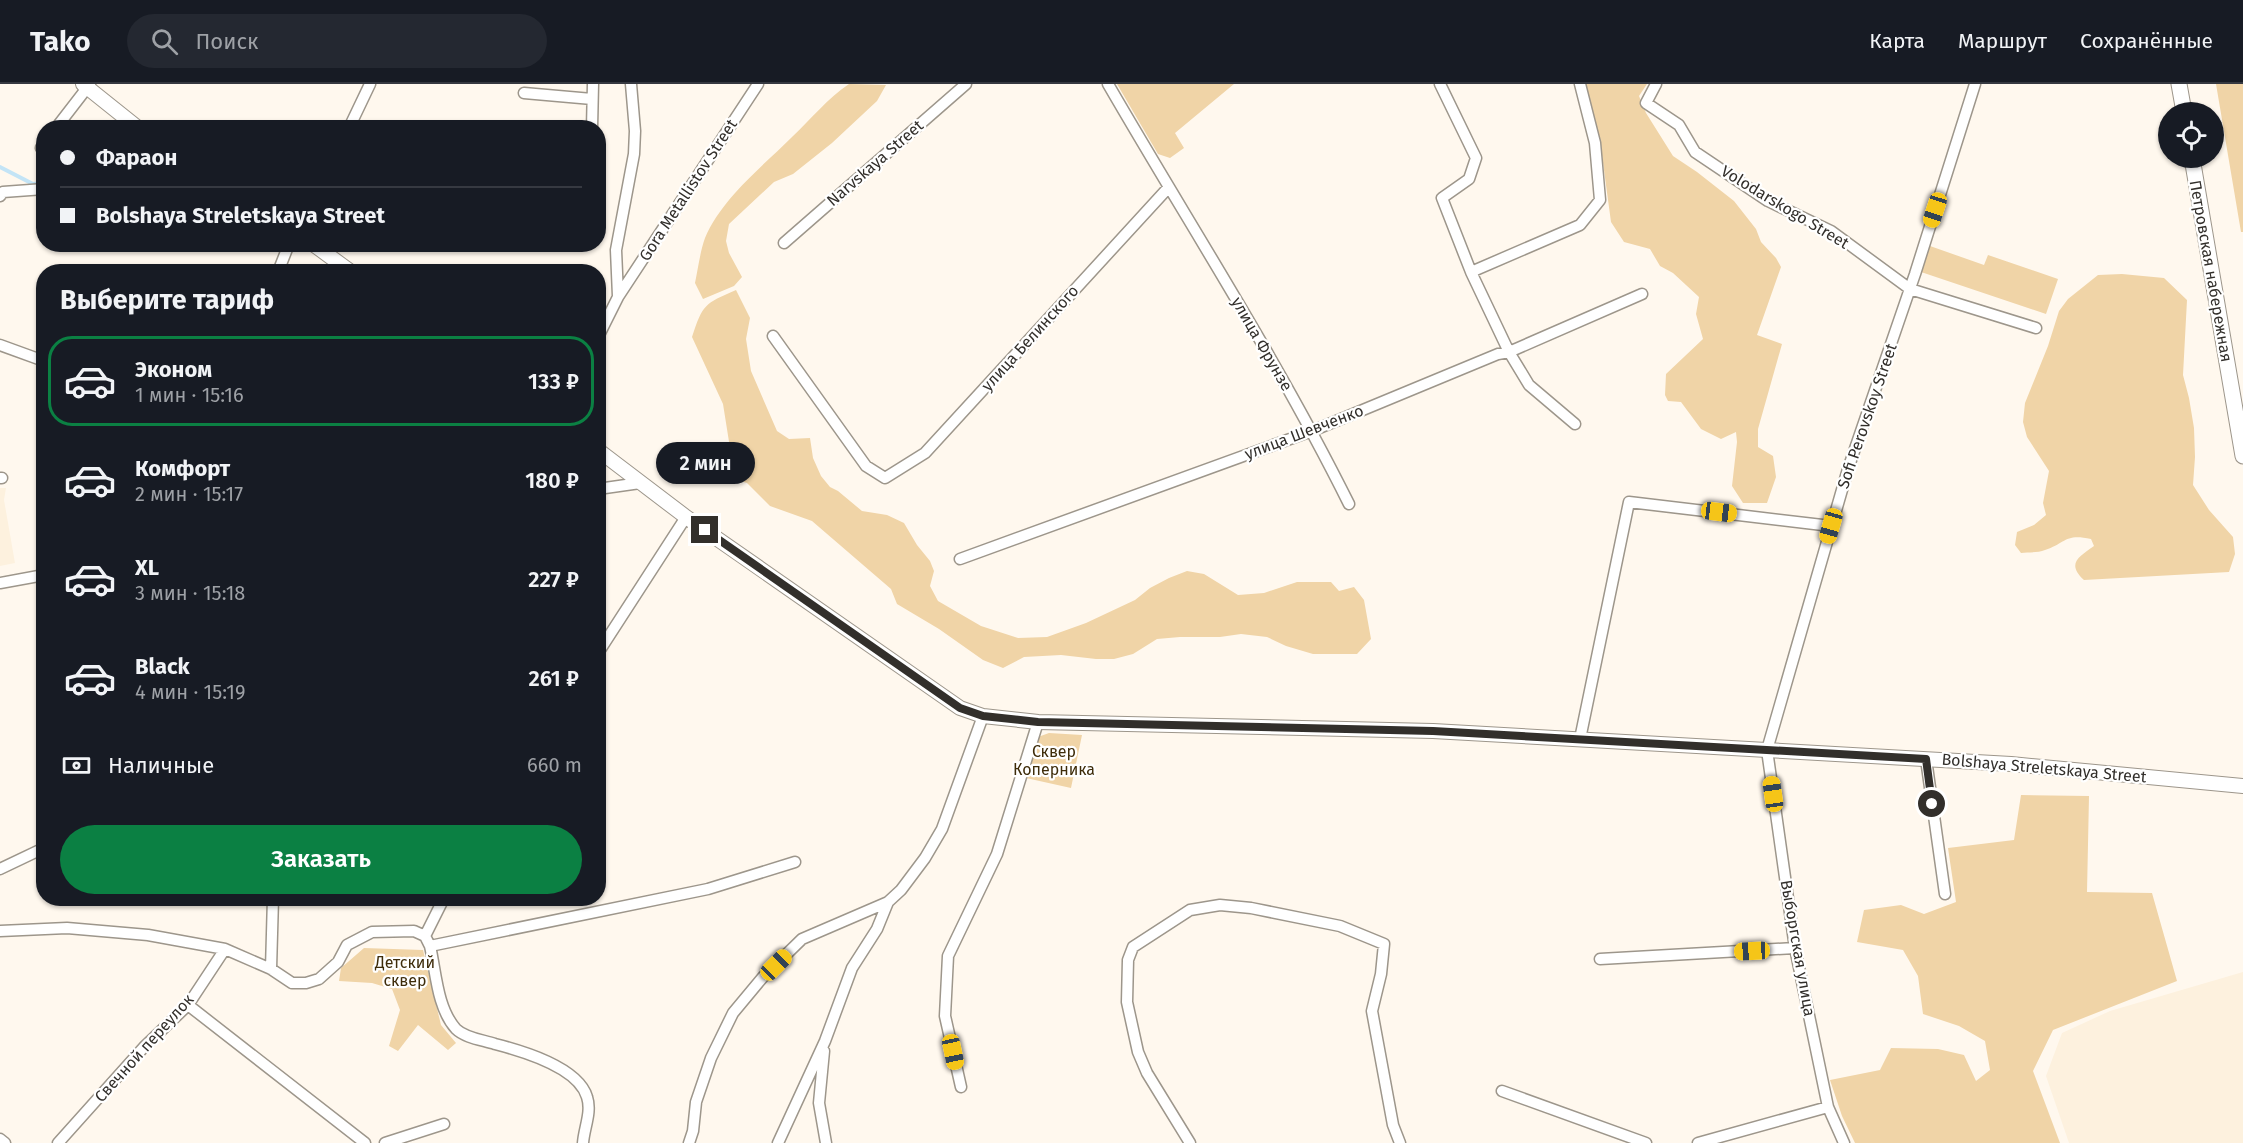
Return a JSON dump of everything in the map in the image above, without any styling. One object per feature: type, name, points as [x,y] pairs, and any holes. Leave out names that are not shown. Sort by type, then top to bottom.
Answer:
[{"type":"main road","points":[[2179,84],[2182,102]]},
{"type":"main road","name":"Петровская набережная","points":[[2194,168],[2243,456]]},
{"type":"street","points":[[353,120],[370,84]]},
{"type":"street","points":[[592,120],[593,84]]},
{"type":"street","points":[[618,297],[616,250],[634,154],[632,84]]},
{"type":"street","name":"Gora Metallistov Street","points":[[606,321],[618,297],[758,84]]},
{"type":"street","name":"Narvskaya Street","points":[[784,243],[966,84]]},
{"type":"street","name":"улица Фрунзе","points":[[1108,84],[1168,188],[1234,294],[1312,431],[1349,504]]},
{"type":"street","points":[[1440,84],[1476,158],[1469,179],[1442,198],[1471,272],[1509,352],[1528,385],[1575,424]]},
{"type":"street","points":[[1471,272],[1580,225],[1600,200],[1594,143],[1580,84]]},
{"type":"street","name":"Volodarskogo Street","points":[[1656,84],[1646,103],[1680,125],[1695,152],[1768,201],[1831,231],[1910,289],[2036,328]]},
{"type":"street","name":"Sofi Perovskoy Street","points":[[1767,750],[1848,469],[1910,289],[1975,84]]},
{"type":"street","points":[[62,120],[87,85],[129,120]]},
{"type":"street","points":[[524,93],[592,99]]},
{"type":"street","name":"улица Белинского","points":[[773,336],[866,466],[885,478],[925,453],[1168,188]]},
{"type":"street","points":[[0,196],[3,192],[36,190]]},
{"type":"street","points":[[324,252],[340,264]]},
{"type":"street","name":"улица Шевченко","points":[[960,559],[1312,431],[1498,354],[1509,352],[1642,294]]},
{"type":"street","points":[[0,345],[36,358]]},
{"type":"street","name":"Bolshaya Streletskaya Street","points":[[606,456],[686,517],[960,708],[983,716],[1038,722],[1433,731],[1580,739],[2011,764],[2243,786]]},
{"type":"street","points":[[606,488],[640,483]]},
{"type":"street","points":[[1580,739],[1629,502],[1831,526]]},
{"type":"street","points":[[606,641],[686,517]]},
{"type":"street","points":[[0,583],[36,576]]},
{"type":"street","points":[[689,1143],[693,1131],[696,1102],[711,1058],[733,1014],[802,939],[888,902],[902,890],[942,829],[983,716]]},
{"type":"street","points":[[961,1087],[945,1016],[948,956],[997,855],[1038,722]]},
{"type":"street","name":"Выборгская улица","points":[[1767,750],[1795,948],[1828,1107],[1844,1143]]},
{"type":"street","points":[[1926,759],[1945,894]]},
{"type":"street","points":[[0,869],[36,852]]},
{"type":"street","points":[[0,931],[78,929],[148,935],[225,949],[271,969],[292,983],[306,983],[319,979],[338,963],[347,945],[372,932],[414,931],[428,941],[708,889],[795,862]]},
{"type":"street","points":[[778,1143],[825,1041],[852,968],[877,929],[888,902]]},
{"type":"street","points":[[1190,1143],[1147,1073],[1138,1053],[1131,1030],[1127,1002],[1128,960],[1133,947],[1190,910],[1220,905],[1251,908],[1340,926],[1384,944],[1381,974],[1372,1011],[1393,1125],[1400,1143]]},
{"type":"street","points":[[271,969],[273,906]]},
{"type":"street","points":[[441,906],[428,941],[444,1011],[457,1030],[474,1038],[512,1048],[547,1061],[574,1077],[588,1098],[589,1112],[583,1143]]},
{"type":"street","points":[[1600,959],[1795,948]]},
{"type":"street","name":"Свечной переулок","points":[[58,1143],[144,1047],[188,1005],[225,949]]},
{"type":"street","points":[[188,1005],[365,1143]]},
{"type":"street","points":[[825,1041],[819,1103],[826,1143]]},
{"type":"street","points":[[1502,1091],[1646,1143]]},
{"type":"street","points":[[1698,1143],[1828,1107]]},
{"type":"street","points":[[385,1143],[444,1124]]},
{"type":"street","points":[[0,1139],[5,1143]]},
{"type":"shaded area","points":[[0,488],[6,488],[4,500],[15,563],[0,566]]},
{"type":"shaded area","points":[[2243,972],[2243,1143],[2069,1143],[2046,1076],[2062,1033],[2110,1011]]},
{"type":"green space","points":[[849,84],[886,85],[877,101],[832,143],[793,174],[774,182],[729,224],[726,241],[729,253],[742,277],[734,286],[703,299],[695,283],[700,255],[712,223],[732,196],[826,103]]},
{"type":"green space","points":[[1117,84],[1234,84],[1175,133],[1184,148],[1170,158],[1158,154]]},
{"type":"green space","points":[[1585,84],[1647,84],[1639,96],[1646,113],[1673,156],[1734,201],[1781,267],[1757,335],[1782,344],[1758,429],[1758,447],[1773,456],[1776,477],[1767,503],[1743,503],[1732,486],[1736,432],[1721,439],[1701,429],[1681,402],[1668,401],[1665,395],[1666,374],[1703,339],[1696,314],[1699,297],[1673,273],[1660,266],[1650,249],[1624,242],[1611,222],[1601,148]]},
{"type":"green space","points":[[2216,84],[2243,84],[2243,232],[2241,232],[2224,131],[2224,102],[2219,102]]},
{"type":"green space","points":[[1930,246],[1984,265],[1988,255],[2058,279],[2046,314],[1921,272]]},
{"type":"green space","points":[[2122,274],[2164,278],[2187,300],[2183,375],[2194,428],[2193,485],[2209,510],[2233,537],[2235,554],[2229,572],[2084,580],[2075,565],[2079,557],[2094,546],[2091,539],[2071,538],[2036,552],[2021,553],[2015,545],[2017,532],[2034,525],[2046,515],[2043,503],[2049,471],[2027,437],[2023,422],[2025,403],[2048,346],[2059,311],[2068,299],[2098,275]]},
{"type":"green space","points":[[736,290],[750,318],[746,339],[751,371],[777,431],[789,439],[810,438],[813,458],[821,476],[830,487],[862,511],[887,515],[904,523],[930,561],[934,571],[930,586],[938,601],[981,626],[1018,638],[1047,637],[1086,623],[1135,600],[1150,588],[1187,571],[1204,574],[1238,595],[1264,593],[1297,582],[1331,582],[1339,591],[1354,587],[1364,600],[1371,639],[1357,654],[1313,654],[1286,646],[1267,637],[1241,634],[1157,639],[1133,654],[1114,659],[1061,655],[1024,657],[1003,668],[983,660],[939,629],[897,604],[891,589],[812,521],[770,506],[747,483],[724,476],[721,466],[728,458],[730,448],[723,404],[692,337],[706,306]]},
{"type":"green space","name":"Сквер Коперника","points":[[1049,733],[1082,735],[1071,788],[1026,778],[1038,737]]},
{"type":"green space","points":[[2021,795],[2089,796],[2087,892],[2152,893],[2177,981],[2053,1030],[2033,1071],[2060,1143],[1855,1143],[1842,1116],[1830,1080],[1880,1070],[1891,1048],[1938,1049],[1964,1055],[1976,1081],[1990,1070],[1985,1041],[1959,1026],[1923,1014],[1918,976],[1903,950],[1857,942],[1864,910],[1901,905],[1924,914],[1956,902],[1948,848],[2014,840]]},
{"type":"green space","name":"Детский сквер","points":[[364,948],[423,950],[441,1025],[456,1043],[448,1050],[418,1025],[398,1051],[389,1046],[400,1010],[392,989],[372,983],[339,981],[341,968]]},
{"type":"waterway","points":[[0,167],[36,184]]},
{"type":"route","points":[[705,530],[960,708],[983,716],[1038,722],[1433,731],[1926,759],[1932,804]]}]
